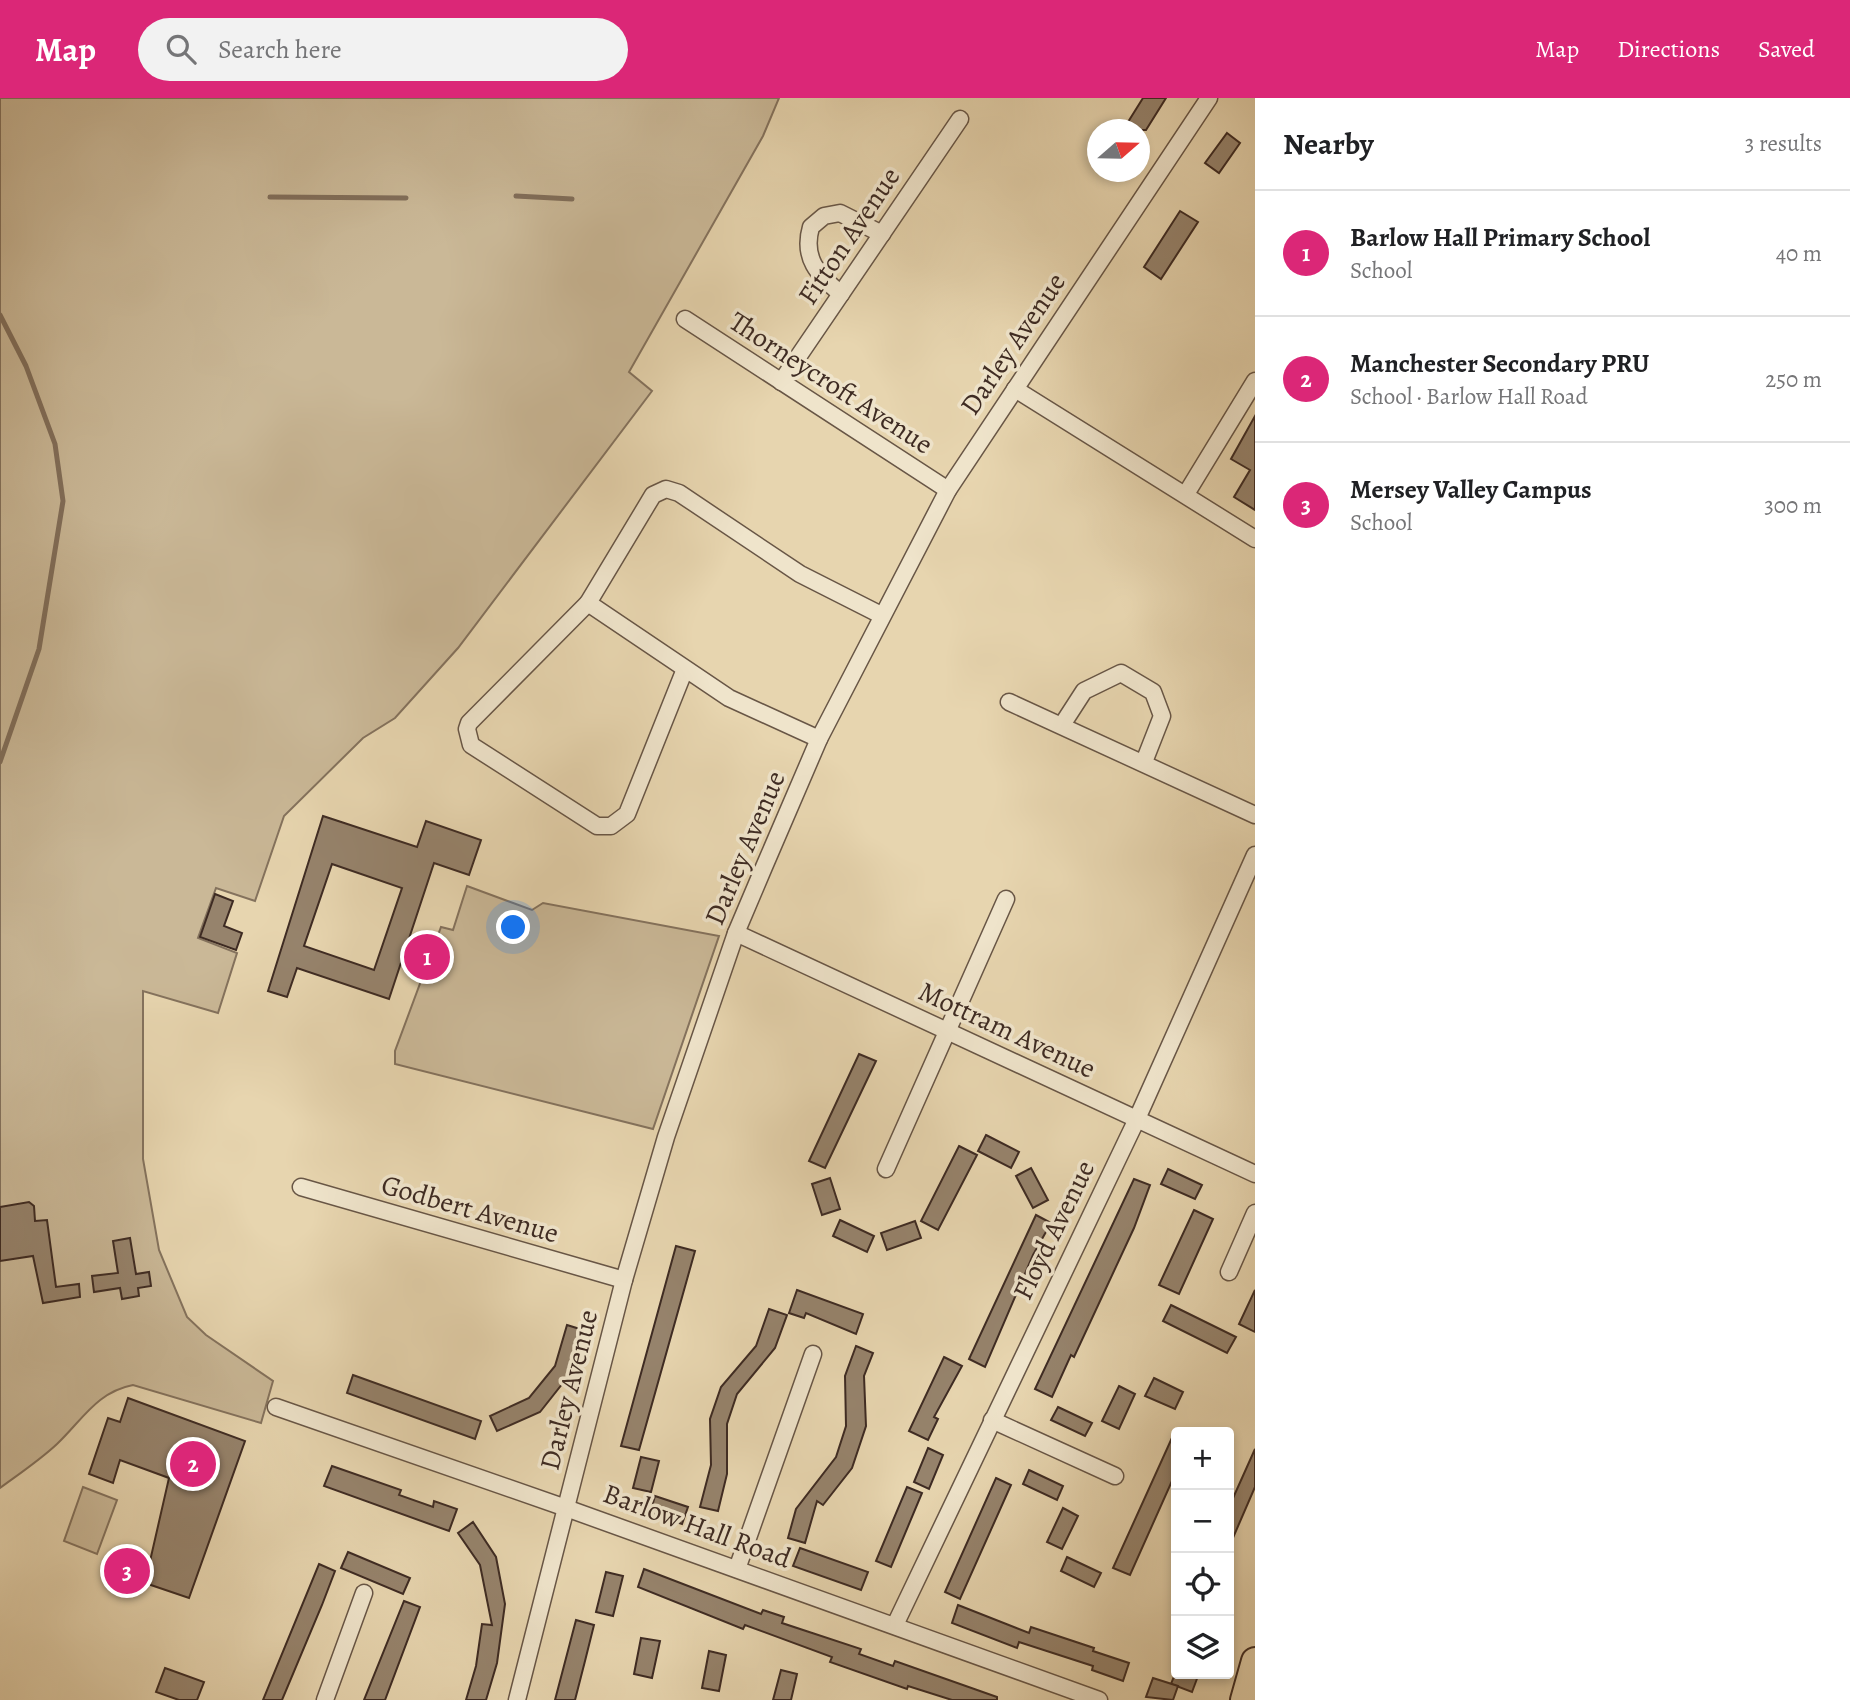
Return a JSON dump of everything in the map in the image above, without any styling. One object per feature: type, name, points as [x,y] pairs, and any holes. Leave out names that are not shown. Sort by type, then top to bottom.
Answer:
[{"type":"main road","points":[[1244,1700],[1255,1661]]},
{"type":"street","name":"Darley Avenue","points":[[517,1700],[624,1280],[666,1137],[736,933],[819,739],[948,490],[1209,98]]},
{"type":"street","name":"Fitton Avenue","points":[[781,382],[960,119]]},
{"type":"street","points":[[841,294],[823,280],[813,265],[807,250],[811,227],[824,216],[840,213],[882,234]]},
{"type":"street","name":"Thorneycroft Avenue","points":[[685,319],[948,490]]},
{"type":"street","points":[[1186,494],[1255,381]]},
{"type":"street","points":[[1014,389],[1186,494],[1255,540]]},
{"type":"street","points":[[685,669],[627,814],[611,826],[597,826],[471,745],[467,729],[469,723],[588,603],[653,495],[666,489],[679,493],[800,574],[881,615]]},
{"type":"street","points":[[588,603],[729,698],[819,739]]},
{"type":"street","points":[[1062,725],[1084,691],[1121,673],[1153,692],[1162,716],[1144,762]]},
{"type":"street","points":[[1009,702],[1255,815]]},
{"type":"street","name":"Floyd Avenue","points":[[895,1625],[1136,1121],[1255,855]]},
{"type":"street","points":[[886,1169],[950,1031],[1006,899]]},
{"type":"street","name":"Mottram Avenue","points":[[736,933],[1255,1174]]},
{"type":"street","name":"Godbert Avenue","points":[[302,1187],[624,1280]]},
{"type":"street","points":[[1229,1272],[1255,1213]]},
{"type":"street","points":[[737,1569],[813,1354]]},
{"type":"street","name":"Barlow Hall Road","points":[[276,1407],[566,1507],[1099,1700]]},
{"type":"street","points":[[992,1420],[1115,1476]]},
{"type":"street","points":[[325,1700],[364,1592]]},
{"type":"shaded area","points":[[0,98],[779,98],[763,136],[629,372],[652,391],[458,648],[395,718],[363,738],[284,816],[255,901],[216,888],[198,938],[237,953],[218,1013],[143,991],[143,1159],[159,1250],[187,1317],[206,1335],[273,1381],[261,1423],[133,1385],[100,1400],[50,1450],[0,1488]]},
{"type":"shaded area","points":[[467,886],[532,910],[543,903],[719,936],[653,1129],[395,1064],[395,1051],[441,927],[453,930]]},
{"type":"shaded area","points":[[83,1487],[117,1500],[97,1554],[64,1541]]},
{"type":"building","points":[[1143,98],[1166,98],[1150,124],[1150,119],[1130,119]]},
{"type":"building","points":[[1227,133],[1240,143],[1219,173],[1205,163]]},
{"type":"building","points":[[1180,211],[1198,222],[1161,279],[1144,267]]},
{"type":"building","points":[[1255,416],[1255,510],[1234,497],[1250,470],[1231,459]]},
{"type":"building","points":[[323,816],[417,847],[426,821],[481,840],[469,875],[434,863],[389,999],[297,968],[287,997],[268,991]],"holes":[[[332,864],[402,888],[374,970],[304,946]]]},
{"type":"building","points":[[215,894],[233,901],[224,926],[242,933],[236,950],[200,937]]},
{"type":"building","points":[[859,1054],[876,1061],[825,1168],[809,1161]]},
{"type":"building","points":[[986,1135],[1019,1152],[1011,1168],[978,1151]]},
{"type":"building","points":[[959,1146],[977,1155],[938,1230],[921,1221]]},
{"type":"building","points":[[1031,1168],[1048,1200],[1033,1208],[1016,1176]]},
{"type":"building","points":[[1168,1169],[1202,1185],[1195,1199],[1161,1184]]},
{"type":"building","points":[[830,1178],[840,1209],[822,1215],[812,1184]]},
{"type":"building","points":[[1134,1179],[1150,1185],[1134,1228],[1074,1357],[1071,1355],[1052,1397],[1035,1389]]},
{"type":"building","points":[[29,1202],[34,1206],[35,1221],[47,1220],[56,1287],[79,1284],[80,1297],[43,1303],[33,1256],[0,1261],[0,1207]]},
{"type":"building","points":[[1194,1210],[1213,1219],[1179,1294],[1159,1285]]},
{"type":"building","points":[[1036,1215],[1051,1223],[1033,1255],[985,1367],[969,1359]]},
{"type":"building","points":[[840,1220],[874,1236],[867,1252],[833,1236]]},
{"type":"building","points":[[915,1221],[921,1238],[887,1250],[881,1233]]},
{"type":"building","points":[[130,1238],[136,1274],[149,1272],[151,1286],[138,1288],[139,1296],[122,1299],[120,1288],[94,1292],[92,1276],[118,1273],[113,1241]]},
{"type":"building","points":[[676,1246],[695,1251],[639,1450],[621,1446]]},
{"type":"building","points":[[797,1290],[863,1314],[856,1334],[806,1313],[804,1318],[789,1313]]},
{"type":"building","points":[[1255,1290],[1255,1332],[1239,1324]]},
{"type":"building","points":[[1171,1305],[1236,1337],[1227,1353],[1163,1321]]},
{"type":"building","points":[[769,1309],[787,1315],[775,1348],[737,1394],[727,1424],[727,1474],[718,1511],[700,1507],[711,1465],[710,1419],[721,1387],[756,1346]]},
{"type":"building","points":[[567,1325],[583,1330],[570,1374],[540,1412],[497,1431],[490,1416],[529,1398],[555,1366]]},
{"type":"building","points":[[856,1346],[873,1353],[864,1376],[866,1426],[852,1468],[823,1505],[817,1501],[805,1543],[788,1538],[796,1509],[836,1457],[846,1426],[845,1376]]},
{"type":"building","points":[[944,1357],[962,1366],[934,1417],[938,1419],[928,1440],[909,1431]]},
{"type":"building","points":[[353,1375],[481,1421],[475,1439],[347,1393]]},
{"type":"building","points":[[1154,1378],[1183,1392],[1175,1409],[1145,1396]]},
{"type":"building","points":[[1119,1386],[1135,1394],[1119,1429],[1102,1421]]},
{"type":"building","points":[[128,1398],[245,1441],[189,1598],[145,1583],[169,1478],[120,1460],[113,1483],[89,1474],[108,1418],[120,1422]]},
{"type":"building","points":[[1058,1407],[1092,1423],[1085,1436],[1051,1420]]},
{"type":"building","points":[[1171,1440],[1171,1483],[1130,1575],[1113,1568]]},
{"type":"building","points":[[928,1448],[943,1455],[929,1489],[914,1482]]},
{"type":"building","points":[[1255,1449],[1255,1487],[1234,1535],[1234,1496]]},
{"type":"building","points":[[641,1457],[659,1461],[651,1492],[633,1488]]},
{"type":"building","points":[[332,1466],[401,1490],[399,1495],[433,1507],[434,1501],[457,1509],[449,1531],[324,1486]]},
{"type":"building","points":[[1029,1470],[1063,1486],[1057,1500],[1023,1484]]},
{"type":"building","points":[[996,1478],[1011,1485],[960,1599],[945,1592]]},
{"type":"building","points":[[907,1487],[922,1493],[891,1567],[876,1561]]},
{"type":"building","points":[[655,1496],[688,1507],[682,1524],[650,1513]]},
{"type":"building","points":[[1063,1508],[1078,1516],[1062,1549],[1047,1542]]},
{"type":"building","points":[[473,1522],[496,1557],[505,1604],[497,1663],[486,1700],[466,1700],[476,1666],[482,1624],[492,1625],[480,1565],[458,1533]]},
{"type":"building","points":[[800,1548],[868,1572],[861,1590],[793,1566]]},
{"type":"building","points":[[348,1552],[410,1578],[403,1594],[341,1568]]},
{"type":"building","points":[[1067,1557],[1101,1573],[1094,1587],[1061,1571]]},
{"type":"building","points":[[319,1564],[335,1571],[322,1605],[282,1700],[263,1700]]},
{"type":"building","points":[[644,1569],[761,1614],[763,1610],[784,1617],[782,1623],[861,1649],[859,1654],[893,1666],[895,1661],[997,1697],[997,1700],[952,1700],[908,1686],[907,1689],[830,1662],[832,1657],[745,1625],[743,1629],[638,1587]]},
{"type":"building","points":[[606,1572],[623,1576],[613,1616],[596,1612]]},
{"type":"building","points":[[404,1601],[420,1607],[385,1700],[364,1700]]},
{"type":"building","points":[[958,1605],[1029,1633],[1031,1627],[1129,1663],[1123,1681],[1092,1670],[1093,1666],[1019,1642],[1017,1648],[952,1623]]},
{"type":"building","points":[[576,1620],[594,1625],[575,1700],[555,1700]]},
{"type":"building","points":[[641,1638],[660,1641],[652,1678],[634,1674]]},
{"type":"building","points":[[709,1651],[726,1655],[719,1691],[702,1688]]},
{"type":"building","points":[[165,1668],[204,1682],[197,1700],[179,1700],[156,1692]]},
{"type":"building","points":[[781,1670],[797,1674],[791,1700],[773,1700]]},
{"type":"building","points":[[1153,1678],[1178,1686],[1173,1700],[1146,1697]]},
{"type":"building","points":[[1173,1679],[1197,1679],[1192,1692],[1171,1684]]},
{"type":"waterway","points":[[516,196],[572,199]]},
{"type":"waterway","points":[[270,197],[406,198]]},
{"type":"waterway","points":[[0,315],[26,366],[55,444],[63,501],[39,649],[0,762]]},
{"type":"place","name":"Barlow Hall Primary School","points":[[427,957]]},
{"type":"place","name":"Manchester Secondary PRU","points":[[193,1464]]},
{"type":"place","name":"Mersey Valley Campus","points":[[127,1571]]}]
